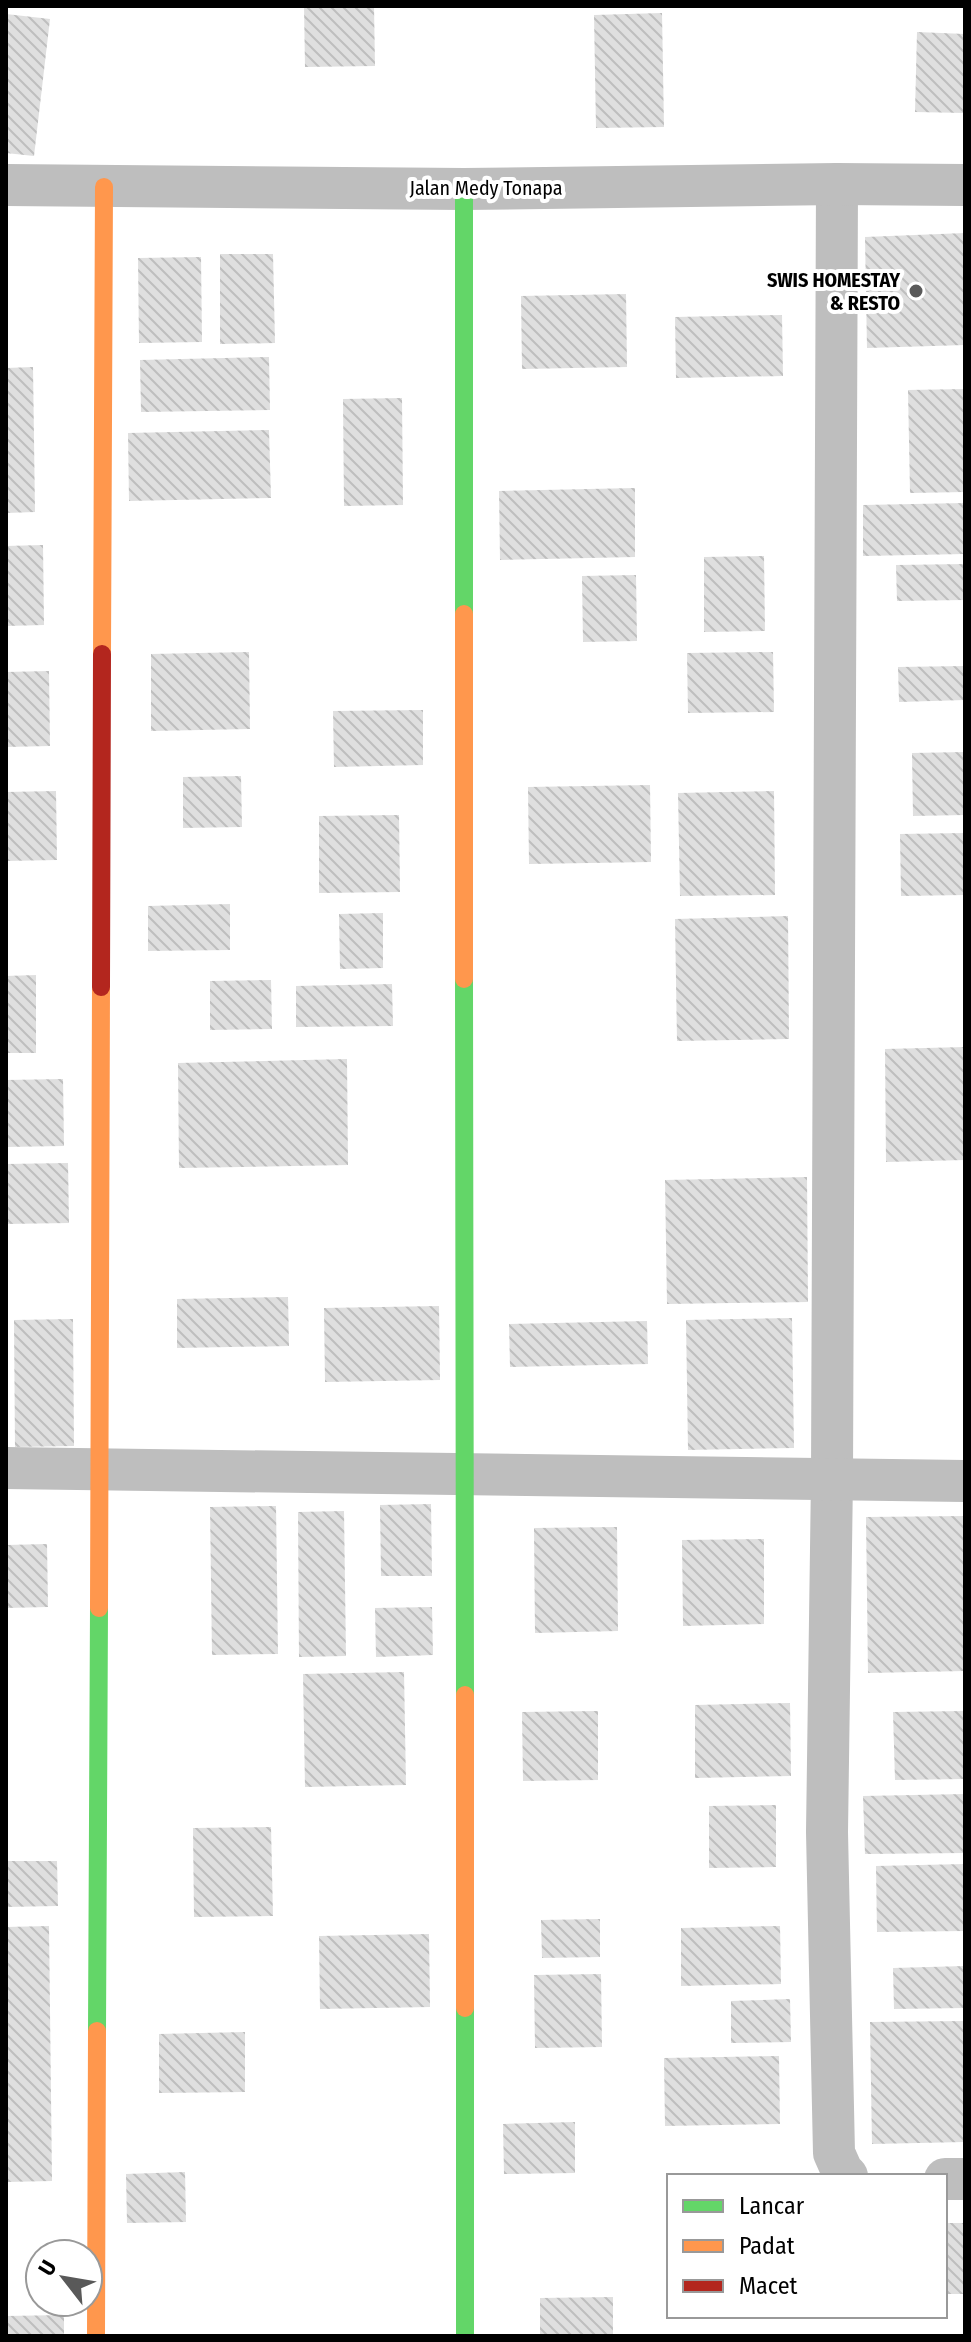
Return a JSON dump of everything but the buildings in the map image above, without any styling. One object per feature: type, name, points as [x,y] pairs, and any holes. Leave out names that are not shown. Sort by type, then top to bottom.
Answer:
[{"type":"street","points":[[837,184],[832,1478],[827,1832],[834,2153],[845,2174]]},
{"type":"street","name":"Jalan Medy Tonapa","points":[[6,185],[464,189],[965,185]]},
{"type":"street","points":[[96,2336],[104,187]]},
{"type":"street","points":[[464,189],[465,2336]]},
{"type":"street","points":[[6,1468],[965,1481]]},
{"type":"traffic: fast","points":[[464,189],[464,614]]},
{"type":"traffic: fast","points":[[464,979],[465,1695]]},
{"type":"traffic: fast","points":[[97,2031],[99,1608]]},
{"type":"traffic: fast","points":[[465,2008],[465,2336]]},
{"type":"traffic: slow","points":[[102,654],[104,187]]},
{"type":"traffic: slow","points":[[464,614],[464,979]]},
{"type":"traffic: slow","points":[[99,1608],[101,987]]},
{"type":"traffic: slow","points":[[465,1695],[465,2008]]},
{"type":"traffic: slow","points":[[96,2336],[97,2031]]},
{"type":"traffic: jam","points":[[101,987],[102,654]]},
{"type":"place","name":"SWIS HOMESTAY & RESTO","points":[[916,291]]}]
